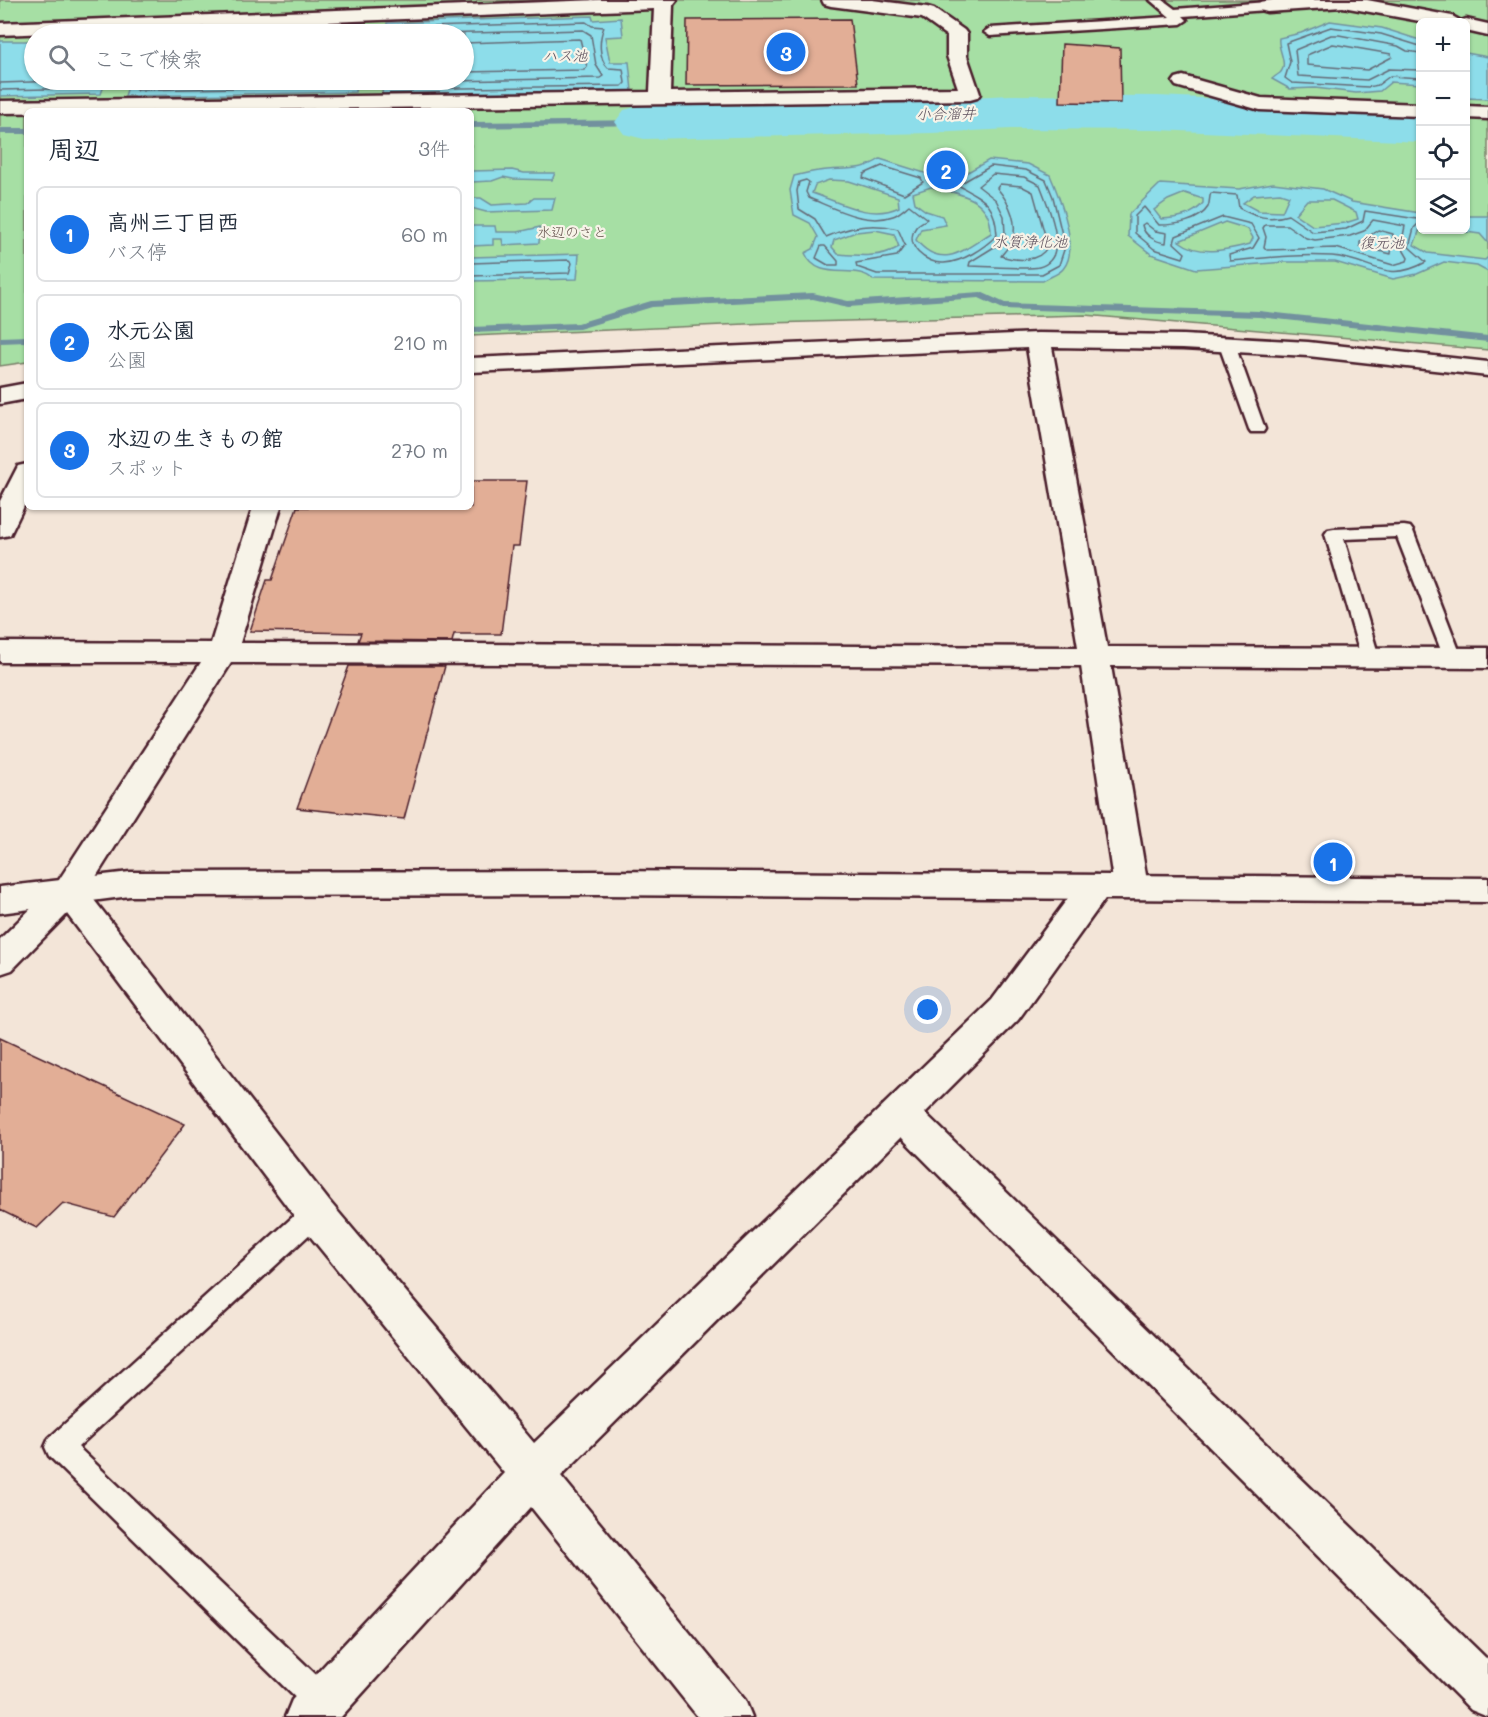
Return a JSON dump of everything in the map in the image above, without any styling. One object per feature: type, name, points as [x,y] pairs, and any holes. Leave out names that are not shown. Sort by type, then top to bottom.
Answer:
[{"type":"street","points":[[0,107],[107,97],[362,103],[970,94],[957,56],[957,34],[927,13],[831,0]]},
{"type":"street","points":[[1268,6],[1344,1],[1431,18]]},
{"type":"street","points":[[219,24],[666,2],[660,99]]},
{"type":"street","points":[[372,24],[373,15]]},
{"type":"street","points":[[1470,26],[1488,30]]},
{"type":"street","points":[[0,29],[24,29]]},
{"type":"street","points":[[1183,82],[1260,104],[1416,110]]},
{"type":"street","points":[[362,103],[363,90]]},
{"type":"street","points":[[1470,112],[1488,113]]},
{"type":"street","points":[[316,1710],[532,1474],[1005,1010],[1113,887],[1094,656],[1038,340]]},
{"type":"street","points":[[474,365],[1038,340],[1227,345],[1387,356],[1488,369]]},
{"type":"street","points":[[0,396],[24,392]]},
{"type":"street","points":[[0,529],[24,478]]},
{"type":"street","points":[[0,962],[69,892],[223,652],[266,510]]},
{"type":"street","points":[[0,652],[1488,658]]},
{"type":"street","points":[[0,900],[142,884],[623,883],[1488,890]]},
{"type":"street","points":[[69,892],[315,1213],[532,1474],[728,1717]]},
{"type":"street","points":[[901,1113],[1488,1693]]},
{"type":"lane","points":[[990,32],[1180,20],[1156,0]]},
{"type":"lane","points":[[1173,13],[1268,6]]},
{"type":"lane","points":[[1227,345],[1257,429]]},
{"type":"lane","points":[[1370,657],[1334,534],[1404,531],[1453,658]]},
{"type":"lane","points":[[315,1213],[59,1447],[316,1710]]},
{"type":"green space","name":"水辺のさと","points":[[0,0],[1488,0],[1488,350],[1085,315],[768,323],[474,336],[474,108],[24,108],[24,362],[0,366]]},
{"type":"water","name":"ハス池","points":[[592,16],[593,20],[621,18],[623,36],[605,37],[610,62],[629,62],[632,91],[382,95],[382,90],[474,90],[474,24],[387,23]]},
{"type":"water","points":[[1330,21],[1382,28],[1416,39],[1416,84],[1391,82],[1380,91],[1356,93],[1315,88],[1290,89],[1272,79],[1280,73],[1283,65],[1279,38],[1301,33]]},
{"type":"water","points":[[0,41],[24,41],[24,90],[102,90],[101,94],[0,96]]},
{"type":"water","points":[[1470,54],[1488,57],[1488,99],[1470,98]]},
{"type":"water","points":[[127,90],[355,90],[355,92],[125,96]]},
{"type":"water","name":"水質浄化池","points":[[880,159],[931,175],[959,177],[989,160],[1028,164],[1050,175],[1054,184],[1067,222],[1070,249],[1068,260],[1061,271],[1043,281],[873,280],[857,273],[819,268],[805,253],[813,249],[818,237],[810,223],[794,215],[790,190],[794,176],[826,170],[858,168]],"holes":[[[829,180],[849,181],[898,197],[899,207],[888,211],[866,211],[812,193],[815,185]],[[931,187],[972,199],[986,212],[990,221],[991,233],[953,255],[935,254],[916,240],[921,229],[946,225],[942,216],[926,211],[915,203],[913,193]],[[875,230],[894,234],[899,247],[877,255],[838,254],[832,247],[834,240],[856,232]]]},
{"type":"water","points":[[512,170],[524,173],[555,173],[552,180],[503,177],[492,181],[474,182],[474,171]]},
{"type":"water","name":"復元池","points":[[1273,183],[1323,189],[1352,202],[1416,212],[1416,234],[1418,234],[1414,245],[1428,253],[1485,260],[1488,257],[1488,272],[1477,266],[1444,262],[1417,274],[1393,279],[1335,262],[1285,262],[1196,269],[1151,254],[1128,236],[1129,214],[1160,184],[1239,189]],"holes":[[[1185,193],[1203,199],[1203,203],[1190,214],[1161,219],[1154,210],[1168,200]],[[1280,193],[1289,196],[1282,212],[1258,211],[1243,203],[1254,195]],[[1307,200],[1332,200],[1356,212],[1358,219],[1345,223],[1313,226],[1295,214]],[[1225,222],[1248,229],[1253,238],[1250,244],[1204,251],[1179,241]]]},
{"type":"water","points":[[474,198],[481,198],[492,205],[527,203],[534,198],[555,198],[552,210],[486,212],[474,209]]},
{"type":"water","name":"復元池","points":[[1470,216],[1488,216],[1488,243],[1480,234],[1470,233]]},
{"type":"water","points":[[474,226],[495,226],[496,232],[518,232],[540,227],[539,243],[503,245],[502,239],[493,239],[493,245],[474,246]]},
{"type":"water","points":[[579,254],[577,279],[474,281],[474,257]]},
{"type":"building","points":[[850,19],[858,84],[686,85],[687,20]]},
{"type":"building","points":[[1062,44],[1120,48],[1121,103],[1060,102]]},
{"type":"building","points":[[474,481],[527,481],[519,546],[512,546],[501,634],[454,634],[452,642],[358,641],[361,633],[250,631],[267,580],[272,580],[296,510],[474,510]]},
{"type":"building","points":[[349,666],[445,666],[404,819],[297,808]]},
{"type":"building","points":[[0,1038],[185,1124],[114,1217],[63,1203],[37,1228],[0,1210]]},
{"type":"waterway","name":"小合溜井","points":[[644,122],[932,116],[1011,112],[1158,113],[1416,125]]},
{"type":"waterway","name":"小合溜井","points":[[474,125],[644,122]]},
{"type":"waterway","name":"小合溜井","points":[[0,131],[24,131]]},
{"type":"waterway","points":[[474,330],[579,326],[651,304],[813,296],[848,304],[981,295],[1003,306],[1259,314],[1488,339]]},
{"type":"waterway","points":[[0,340],[24,339]]},
{"type":"place","name":"水辺の生きもの館","points":[[786,52]]},
{"type":"place","name":"水元公園","points":[[946,170]]},
{"type":"place","name":"高州三丁目西","points":[[1333,862]]}]
